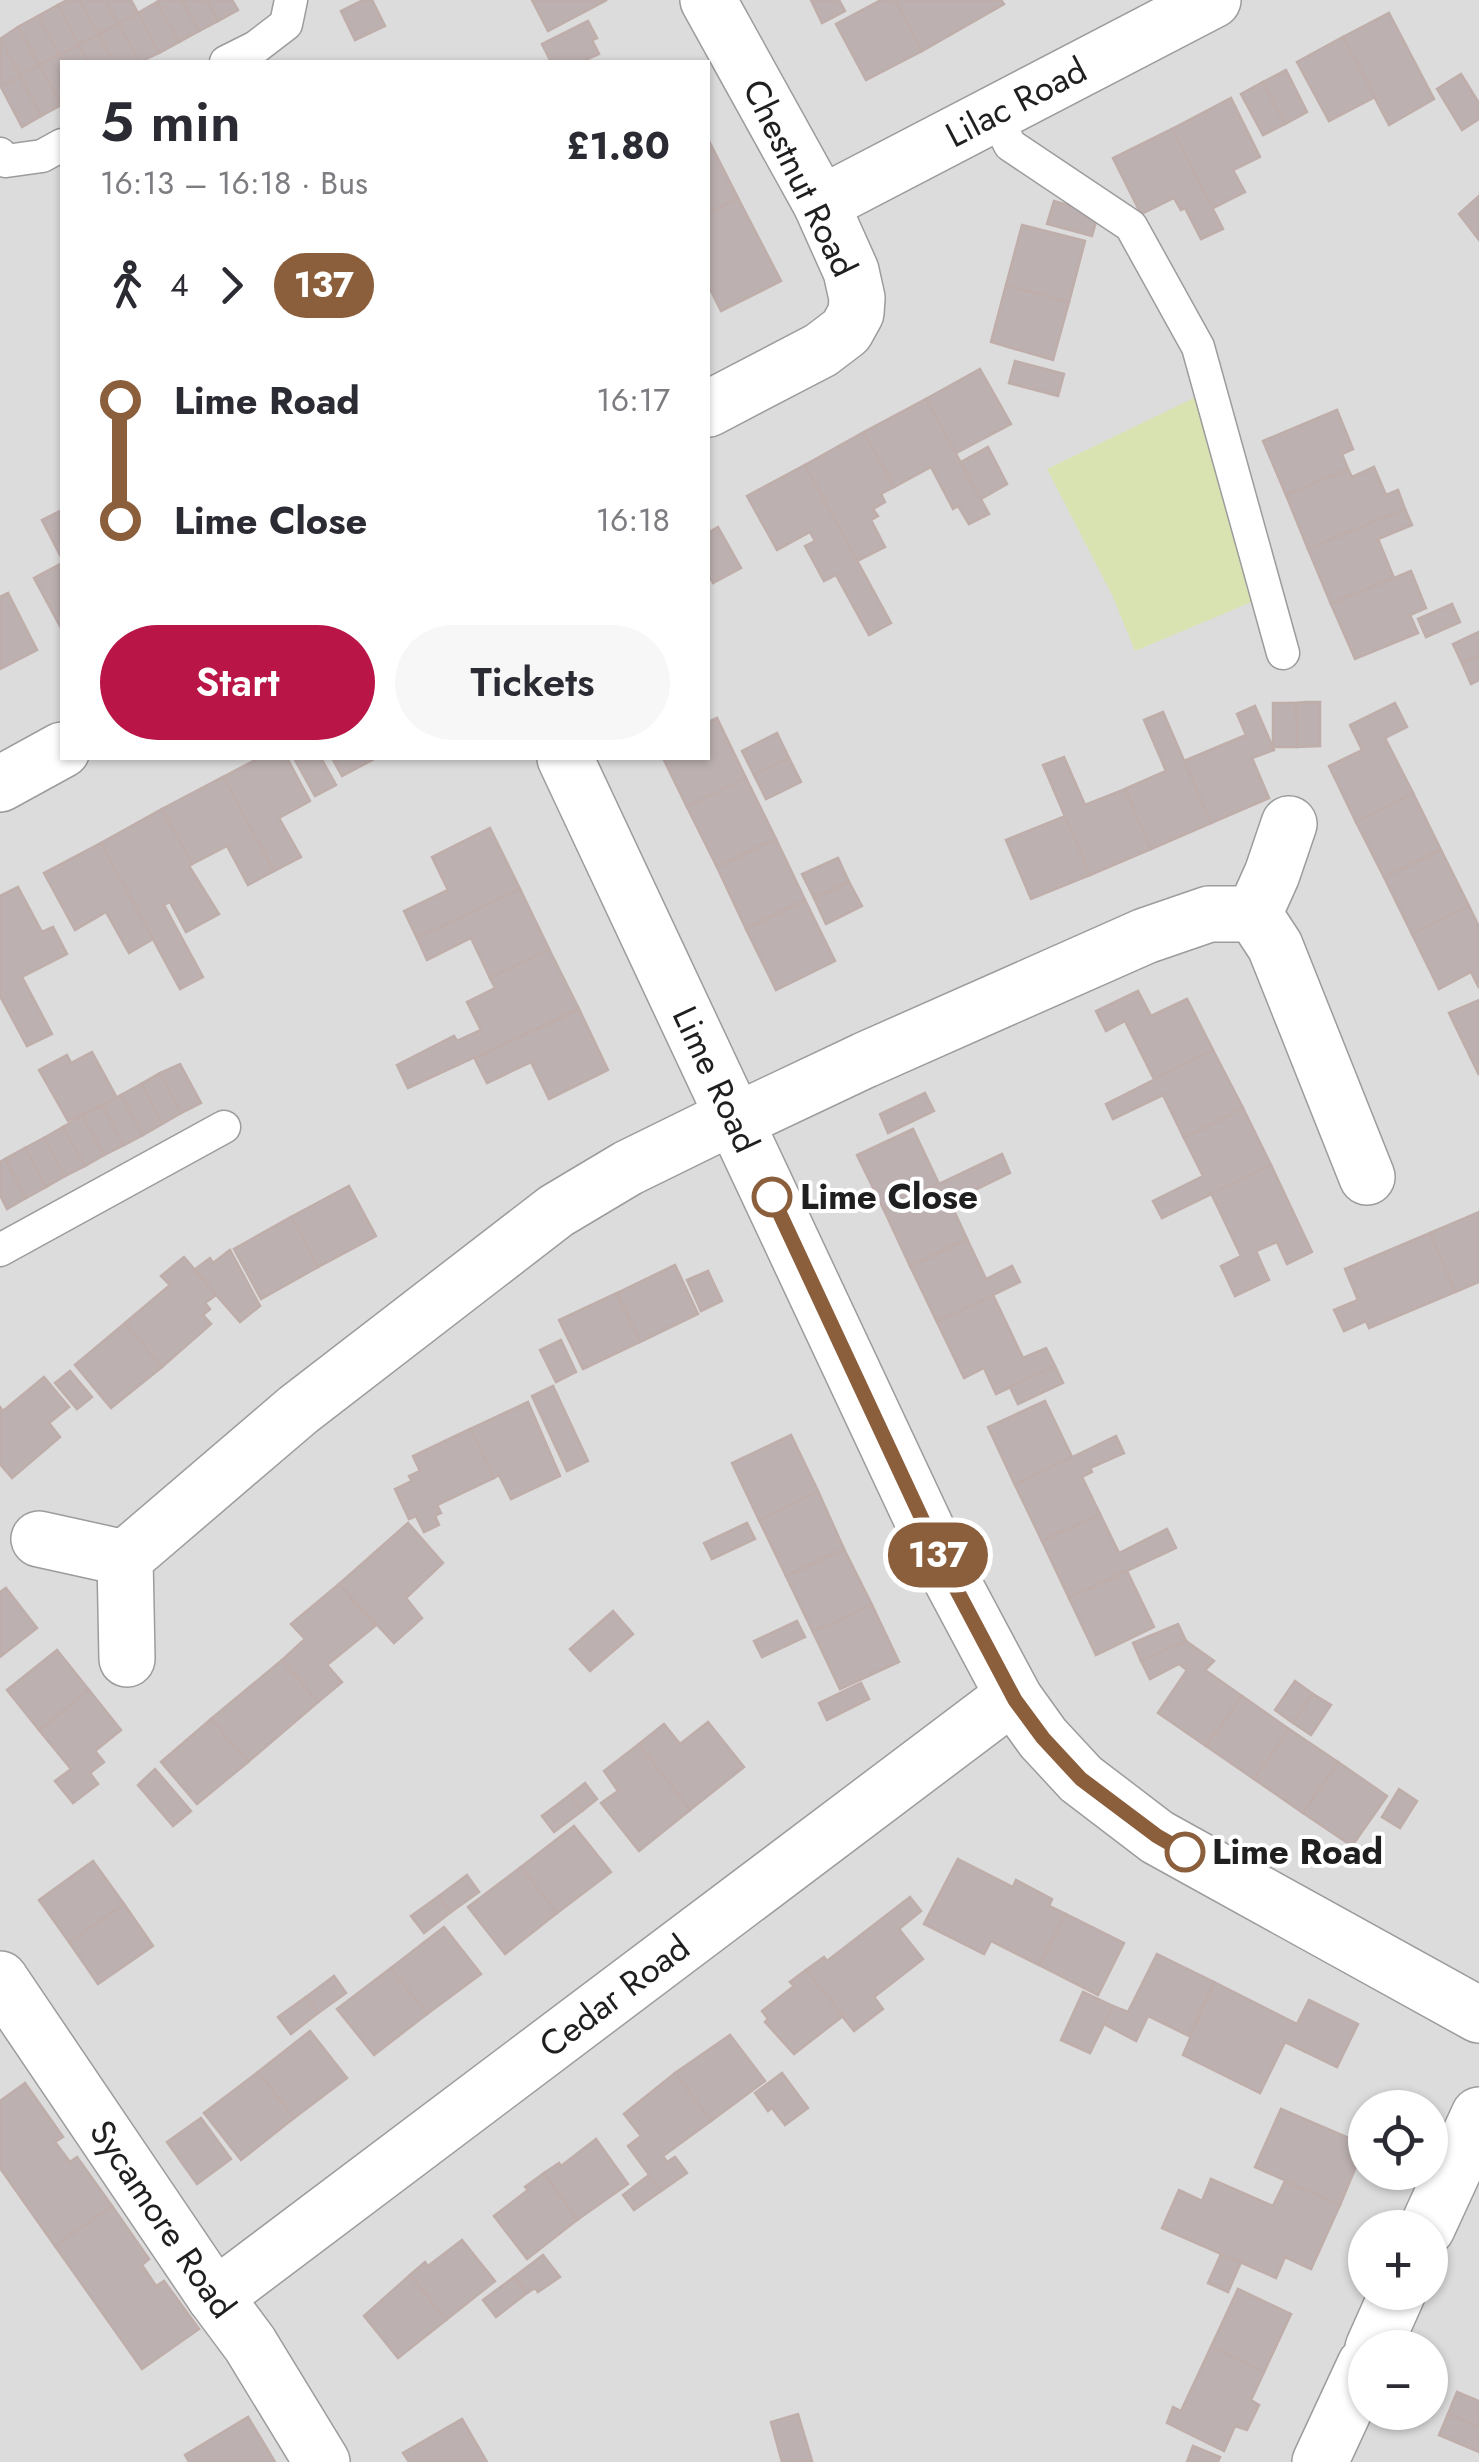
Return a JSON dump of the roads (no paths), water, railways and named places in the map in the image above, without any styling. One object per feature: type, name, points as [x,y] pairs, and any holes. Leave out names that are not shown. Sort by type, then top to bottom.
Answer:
[{"type":"street","name":"Chestnut Road","points":[[708,0],[820,204],[851,270],[857,298],[856,313],[846,331],[821,350],[710,408]]},
{"type":"street","name":"Lilac Road","points":[[820,204],[1213,0]]},
{"type":"street","points":[[0,784],[60,751]]},
{"type":"street","name":"Lime Road","points":[[565,760],[943,1564],[1015,1700],[1081,1779],[1157,1836],[1479,2016]]},
{"type":"street","points":[[1254,914],[1290,824]]},
{"type":"street","points":[[127,1658],[126,1558],[298,1410],[556,1212],[628,1168],[1145,936],[1209,914],[1254,914]]},
{"type":"street","points":[[1254,914],[1275,946],[1367,1178]]},
{"type":"street","points":[[40,1539],[126,1558]]},
{"type":"street","name":"Cedar Road","points":[[214,2297],[994,1710],[1015,1700]]},
{"type":"street","name":"Sycamore Road","points":[[0,1979],[214,2297],[250,2344],[322,2462]]},
{"type":"street","points":[[1436,2210],[1476,2128]]},
{"type":"street","points":[[1320,2462],[1348,2402]]},
{"type":"lane","points":[[230,60],[256,47],[286,24],[291,0]]},
{"type":"lane","points":[[995,115],[1010,145],[1132,226],[1198,347],[1283,652]]},
{"type":"lane","points":[[0,154],[6,161],[42,156],[60,146]]},
{"type":"lane","points":[[0,1250],[224,1127]]},
{"type":"place","name":"Lime Close","points":[[772,1197]]},
{"type":"place","name":"Lime Road","points":[[1185,1852]]}]
